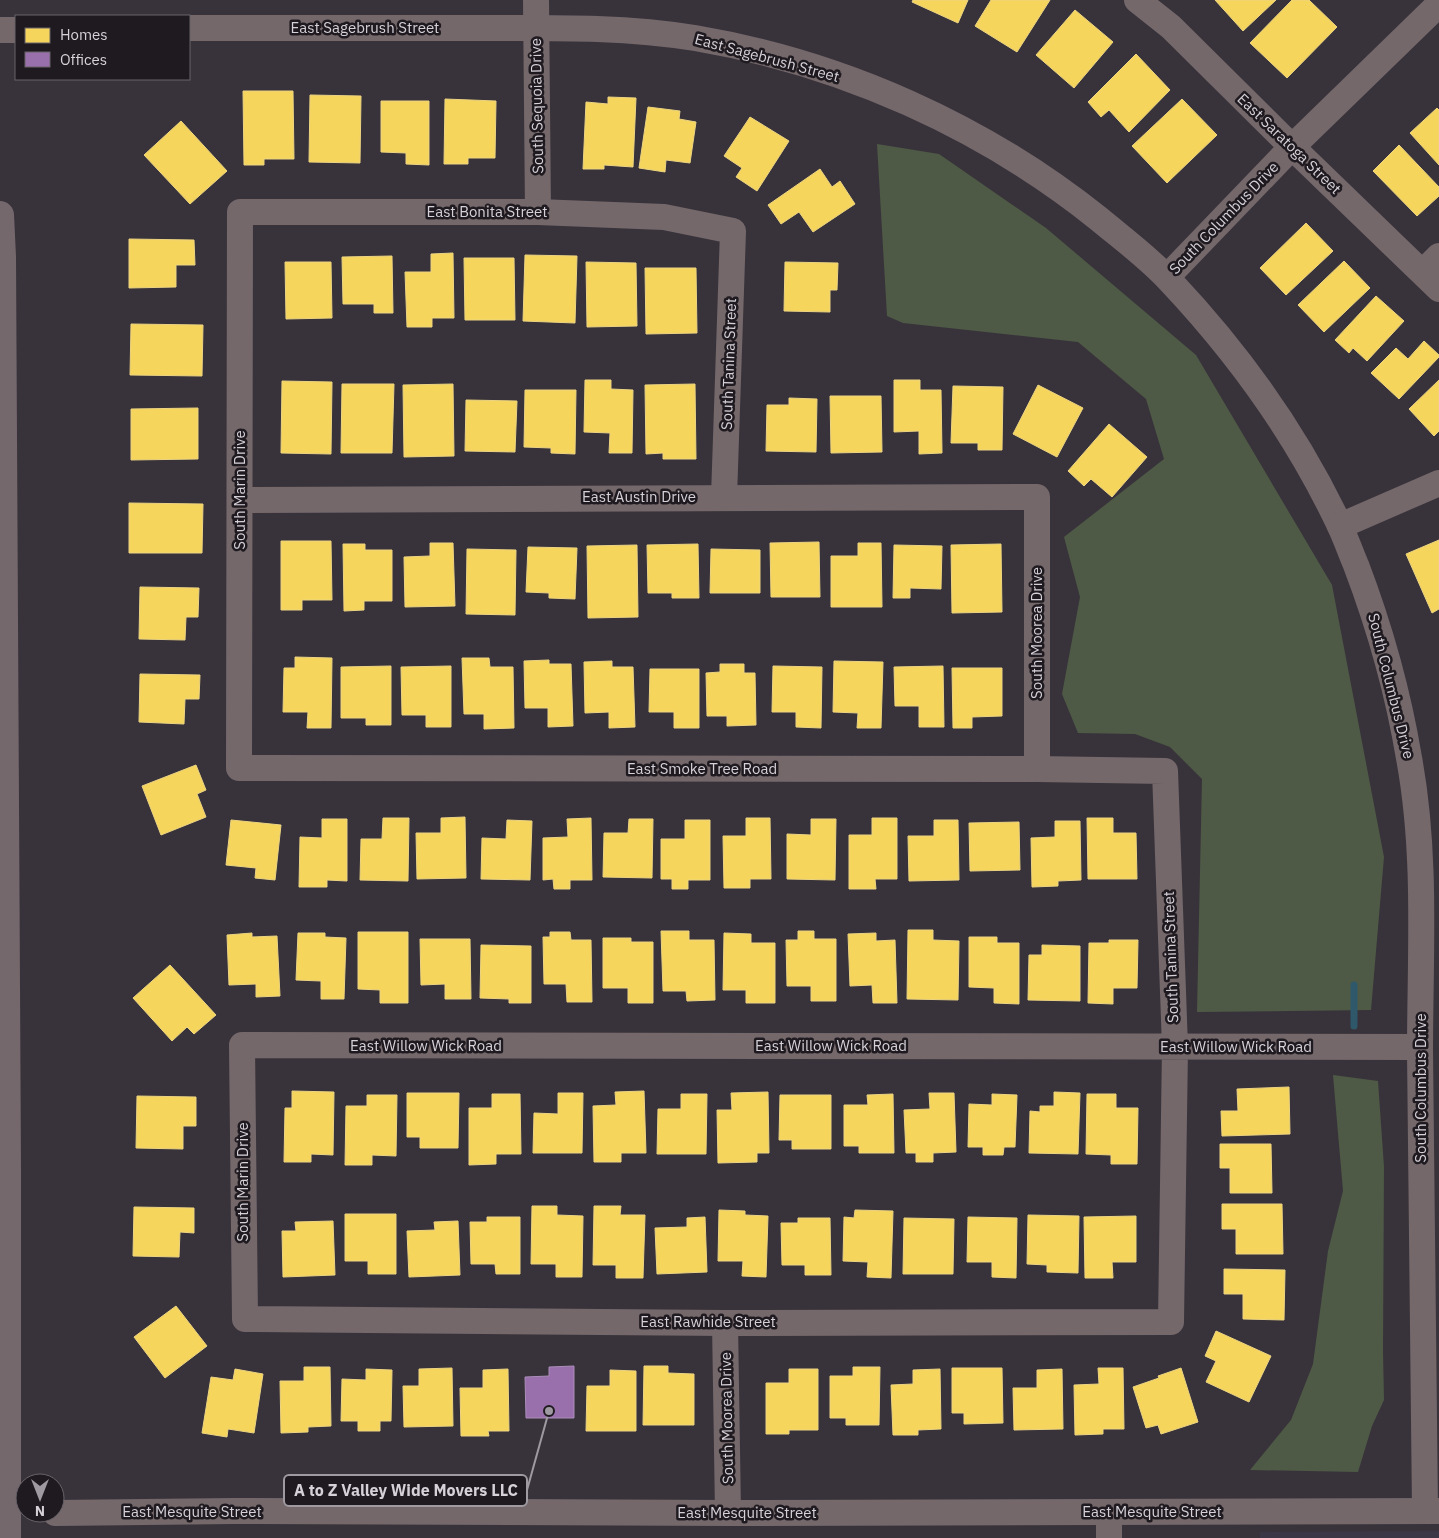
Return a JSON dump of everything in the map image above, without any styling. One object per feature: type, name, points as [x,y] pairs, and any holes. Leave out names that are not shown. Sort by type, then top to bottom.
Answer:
[{"type":"main road","points":[[0,215],[2,257],[7,1169],[13,1521]]},
{"type":"street","name":"South Sequoia Drive","points":[[536,0],[538,212]]},
{"type":"street","name":"East Saratoga Street","points":[[1137,0],[1171,27],[1292,147],[1434,272]]},
{"type":"street","name":"South Columbus Drive","points":[[1432,1511],[1420,1047],[1420,863],[1429,821],[1408,753],[1385,648],[1369,600],[1340,526],[1288,430],[1222,342],[1167,277],[1292,147],[1439,4]]},
{"type":"street","name":"East Sagebrush Street","points":[[190,28],[628,29],[698,39],[758,52],[812,67],[872,87],[910,102],[958,126],[1062,190],[1167,277]]},
{"type":"street","points":[[0,30],[15,30]]},
{"type":"street","name":"East Bonita Street","points":[[240,212],[538,212],[664,217],[733,230]]},
{"type":"street","name":"South Marin Drive","points":[[239,768],[240,212]]},
{"type":"street","name":"South Tanina Street","points":[[724,497],[733,230]]},
{"type":"street","points":[[1340,526],[1439,483]]},
{"type":"street","name":"East Austin Drive","points":[[240,500],[1037,497]]},
{"type":"street","name":"South Moorea Drive","points":[[1037,497],[1037,769]]},
{"type":"street","name":"East Smoke Tree Road","points":[[239,768],[1037,769],[1165,771]]},
{"type":"street","name":"South Tanina Street","points":[[1165,771],[1175,1047],[1171,1322]]},
{"type":"street","name":"South Marin Drive","points":[[242,1045],[244,1319]]},
{"type":"street","name":"East Willow Wick Road","points":[[242,1045],[1420,1047]]},
{"type":"street","name":"East Rawhide Street","points":[[244,1319],[726,1323],[1171,1322]]},
{"type":"street","name":"South Moorea Drive","points":[[726,1323],[728,1513]]},
{"type":"street","name":"East Mesquite Street","points":[[65,1513],[254,1511],[728,1513],[1432,1511]]},
{"type":"street","points":[[1109,1512],[1109,1538]]},
{"type":"shaded area","points":[[1439,1531],[1439,1538],[1260,1538],[1260,1532]]},
{"type":"green space","points":[[877,144],[939,154],[1046,228],[1196,355],[1332,585],[1384,857],[1371,1010],[1197,1012],[1202,779],[1170,747],[1135,734],[1078,733],[1062,694],[1080,597],[1064,537],[1164,459],[1146,399],[1078,342],[903,323],[887,316]]},
{"type":"green space","points":[[1333,1075],[1378,1081],[1384,1167],[1384,1400],[1372,1426],[1358,1472],[1250,1470],[1291,1420],[1313,1364],[1328,1251],[1343,1191]]},
{"type":"building: Homes","points":[[913,0],[968,0],[958,23],[912,2]]},
{"type":"building: Homes","points":[[991,0],[1050,0],[1017,52],[975,26]]},
{"type":"building: Homes","points":[[1215,0],[1276,0],[1243,31]]},
{"type":"building: Homes","points":[[1292,0],[1309,0],[1337,27],[1287,78],[1250,43]]},
{"type":"building: Homes","points":[[1075,10],[1113,42],[1074,88],[1036,55]]},
{"type":"building: Homes","points":[[1136,54],[1170,90],[1129,132],[1109,110],[1101,117],[1088,102]]},
{"type":"building: Homes","points":[[243,91],[293,91],[294,159],[264,159],[264,165],[244,165]]},
{"type":"building: Homes","points":[[310,95],[361,96],[360,163],[309,162]]},
{"type":"building: Homes","points":[[608,97],[636,98],[633,167],[604,165],[604,169],[583,169],[586,102],[608,104]]},
{"type":"building: Homes","points":[[445,99],[496,101],[495,158],[468,158],[468,164],[444,164]]},
{"type":"building: Homes","points":[[1182,99],[1217,135],[1167,183],[1132,146]]},
{"type":"building: Homes","points":[[381,101],[429,101],[429,165],[406,164],[406,153],[381,152]]},
{"type":"building: Homes","points":[[648,107],[680,111],[679,119],[696,122],[690,163],[666,160],[665,172],[639,168]]},
{"type":"building: Homes","points":[[1437,108],[1439,110],[1439,165],[1410,133]]},
{"type":"building: Homes","points":[[750,117],[789,141],[757,191],[736,177],[742,168],[724,156]]},
{"type":"building: Homes","points":[[181,121],[227,171],[190,204],[144,155]]},
{"type":"building: Homes","points":[[1399,145],[1439,187],[1439,196],[1417,216],[1373,171]]},
{"type":"building: Homes","points":[[820,169],[832,187],[840,181],[855,204],[813,232],[799,212],[781,224],[768,205]]},
{"type":"building: Homes","points":[[1306,223],[1333,251],[1286,295],[1260,268]]},
{"type":"building: Homes","points":[[129,239],[194,240],[195,265],[176,265],[176,287],[129,288]]},
{"type":"building: Homes","points":[[453,253],[454,318],[432,318],[432,327],[407,327],[405,272],[431,272],[431,254]]},
{"type":"building: Homes","points":[[525,255],[577,256],[575,323],[523,321]]},
{"type":"building: Homes","points":[[392,256],[393,313],[374,313],[374,304],[343,304],[342,257]]},
{"type":"building: Homes","points":[[464,258],[514,258],[515,320],[465,320]]},
{"type":"building: Homes","points":[[1344,261],[1370,288],[1324,332],[1298,305]]},
{"type":"building: Homes","points":[[285,262],[331,262],[332,318],[286,319]]},
{"type":"building: Homes","points":[[586,262],[636,263],[637,326],[587,327]]},
{"type":"building: Homes","points":[[785,262],[838,263],[837,290],[830,290],[830,312],[784,311]]},
{"type":"building: Homes","points":[[645,268],[696,268],[697,333],[646,334]]},
{"type":"building: Homes","points":[[1376,296],[1404,321],[1367,361],[1353,348],[1349,353],[1335,340]]},
{"type":"building: Homes","points":[[131,324],[203,325],[202,376],[130,375]]},
{"type":"building: Homes","points":[[1424,341],[1439,357],[1399,399],[1371,373],[1396,348],[1408,359]]},
{"type":"building: Homes","points":[[585,380],[611,380],[611,389],[633,390],[632,453],[609,453],[610,433],[584,432]]},
{"type":"building: Homes","points":[[894,380],[920,380],[920,390],[941,390],[942,453],[919,454],[919,431],[894,432]]},
{"type":"building: Homes","points":[[1439,380],[1439,431],[1434,436],[1409,409]]},
{"type":"building: Homes","points":[[282,381],[332,382],[331,454],[281,453]]},
{"type":"building: Homes","points":[[342,384],[394,384],[392,453],[341,453]]},
{"type":"building: Homes","points":[[453,384],[454,456],[404,457],[403,385]]},
{"type":"building: Homes","points":[[695,384],[696,459],[663,459],[663,453],[646,454],[645,385]]},
{"type":"building: Homes","points":[[1038,385],[1083,408],[1057,457],[1013,434]]},
{"type":"building: Homes","points":[[953,386],[1003,387],[1002,450],[978,450],[978,443],[951,443]]},
{"type":"building: Homes","points":[[525,390],[576,390],[575,454],[551,453],[551,448],[524,447]]},
{"type":"building: Homes","points":[[830,396],[881,396],[882,452],[831,453]]},
{"type":"building: Homes","points":[[789,398],[817,399],[816,452],[766,451],[767,405],[789,405]]},
{"type":"building: Homes","points":[[466,400],[517,401],[515,452],[465,451]]},
{"type":"building: Homes","points":[[198,408],[198,459],[131,460],[131,409]]},
{"type":"building: Homes","points":[[1109,424],[1147,457],[1112,497],[1091,479],[1084,486],[1068,471]]},
{"type":"building: Homes","points":[[129,503],[203,504],[202,553],[129,553]]},
{"type":"building: Homes","points":[[1439,540],[1439,609],[1432,613],[1406,554]]},
{"type":"building: Homes","points":[[281,541],[331,541],[332,600],[302,600],[302,610],[281,610]]},
{"type":"building: Homes","points":[[819,542],[820,597],[771,597],[770,543]]},
{"type":"building: Homes","points":[[430,543],[453,543],[455,606],[405,607],[404,557],[430,556]]},
{"type":"building: Homes","points":[[858,543],[881,543],[882,607],[831,607],[831,556],[858,556]]},
{"type":"building: Homes","points":[[343,544],[365,544],[365,550],[392,550],[392,601],[364,601],[364,610],[344,611]]},
{"type":"building: Homes","points":[[698,544],[699,598],[672,598],[672,593],[648,593],[647,545]]},
{"type":"building: Homes","points":[[1001,544],[1002,612],[952,613],[951,545]]},
{"type":"building: Homes","points":[[637,545],[638,617],[588,618],[587,546]]},
{"type":"building: Homes","points":[[894,545],[942,546],[941,589],[910,588],[910,598],[893,598]]},
{"type":"building: Homes","points":[[528,547],[577,548],[575,599],[549,598],[549,593],[526,592]]},
{"type":"building: Homes","points":[[467,549],[516,550],[515,615],[466,614]]},
{"type":"building: Homes","points":[[711,549],[760,550],[760,593],[710,593]]},
{"type":"building: Homes","points":[[140,587],[199,588],[198,617],[186,617],[185,640],[139,639]]},
{"type":"building: Homes","points":[[295,657],[332,658],[331,728],[307,728],[308,712],[283,712],[284,668],[295,668]]},
{"type":"building: Homes","points":[[462,658],[489,658],[490,667],[513,667],[514,728],[484,729],[484,714],[464,714]]},
{"type":"building: Homes","points":[[549,660],[549,664],[571,664],[573,726],[548,727],[548,708],[525,708],[524,661]]},
{"type":"building: Homes","points":[[612,661],[612,667],[633,667],[635,727],[609,728],[609,712],[585,713],[584,662]]},
{"type":"building: Homes","points":[[834,661],[883,662],[881,728],[857,728],[858,713],[833,712]]},
{"type":"building: Homes","points":[[720,664],[744,664],[744,673],[755,673],[756,725],[727,726],[727,716],[707,716],[706,673],[720,672]]},
{"type":"building: Homes","points":[[391,666],[391,725],[366,725],[366,718],[341,718],[341,667]]},
{"type":"building: Homes","points":[[451,666],[451,727],[426,727],[426,715],[402,715],[401,667]]},
{"type":"building: Homes","points":[[773,666],[822,667],[821,728],[796,727],[796,712],[772,712]]},
{"type":"building: Homes","points":[[943,666],[944,727],[919,727],[919,706],[895,706],[894,667]]},
{"type":"building: Homes","points":[[952,668],[1002,668],[1002,716],[972,717],[972,728],[953,728]]},
{"type":"building: Homes","points":[[650,669],[699,669],[699,728],[674,728],[674,712],[649,712]]},
{"type":"building: Homes","points":[[140,674],[200,675],[199,699],[185,699],[184,724],[139,722]]},
{"type":"building: Homes","points":[[196,765],[206,790],[197,794],[206,817],[161,835],[142,786]]},
{"type":"building: Homes","points":[[465,817],[466,878],[417,879],[416,833],[441,833],[441,818]]},
{"type":"building: Homes","points":[[383,818],[409,818],[408,881],[360,880],[361,839],[382,839]]},
{"type":"building: Homes","points":[[591,818],[592,880],[570,880],[570,889],[554,889],[553,879],[543,880],[543,838],[568,837],[567,819]]},
{"type":"building: Homes","points":[[746,818],[770,818],[771,879],[750,879],[750,888],[724,888],[723,836],[746,836]]},
{"type":"building: Homes","points":[[872,818],[897,818],[897,879],[875,879],[876,889],[849,889],[849,835],[872,835]]},
{"type":"building: Homes","points":[[1087,818],[1113,818],[1113,833],[1136,833],[1137,879],[1088,879]]},
{"type":"building: Homes","points":[[322,819],[347,819],[347,881],[327,880],[327,887],[299,887],[300,837],[322,838]]},
{"type":"building: Homes","points":[[629,819],[653,819],[652,878],[603,877],[604,833],[628,833]]},
{"type":"building: Homes","points":[[811,819],[836,819],[835,880],[787,879],[787,834],[811,835]]},
{"type":"building: Homes","points":[[231,820],[281,825],[275,880],[255,878],[256,868],[226,865]]},
{"type":"building: Homes","points":[[507,820],[532,821],[530,880],[481,879],[482,838],[506,839]]},
{"type":"building: Homes","points":[[685,820],[710,820],[710,880],[688,880],[688,889],[672,889],[672,879],[661,879],[661,839],[685,839]]},
{"type":"building: Homes","points":[[934,820],[958,820],[959,880],[909,881],[908,836],[934,836]]},
{"type":"building: Homes","points":[[1055,821],[1080,821],[1081,880],[1058,881],[1058,886],[1032,887],[1031,838],[1055,837]]},
{"type":"building: Homes","points":[[1019,822],[1020,870],[970,871],[969,823]]},
{"type":"building: Homes","points":[[908,930],[933,930],[933,940],[959,941],[958,1000],[907,999]]},
{"type":"building: Homes","points":[[661,931],[689,931],[689,940],[714,940],[715,1000],[687,1001],[686,991],[663,991]]},
{"type":"building: Homes","points":[[798,931],[814,931],[814,939],[836,939],[836,1001],[811,1001],[811,986],[787,986],[786,940],[798,940]]},
{"type":"building: Homes","points":[[358,932],[408,932],[408,1003],[380,1003],[380,990],[358,989]]},
{"type":"building: Homes","points":[[550,932],[570,932],[571,940],[591,940],[592,1002],[567,1002],[566,984],[544,984],[543,937],[550,937]]},
{"type":"building: Homes","points":[[252,933],[252,937],[277,936],[280,996],[256,997],[256,984],[229,985],[227,935]]},
{"type":"building: Homes","points":[[298,933],[325,933],[325,937],[346,938],[344,999],[321,999],[321,981],[296,980]]},
{"type":"building: Homes","points":[[724,933],[751,934],[751,943],[775,943],[775,1003],[746,1003],[746,990],[723,990]]},
{"type":"building: Homes","points":[[876,933],[876,941],[895,940],[897,1003],[873,1003],[872,985],[850,986],[848,934]]},
{"type":"building: Homes","points":[[969,937],[997,937],[997,943],[1019,943],[1019,1004],[994,1003],[994,988],[969,987]]},
{"type":"building: Homes","points":[[603,938],[631,938],[631,942],[653,942],[653,1003],[628,1003],[628,988],[603,988]]},
{"type":"building: Homes","points":[[420,939],[470,939],[471,999],[445,999],[445,984],[421,985]]},
{"type":"building: Homes","points":[[1109,940],[1138,940],[1137,988],[1113,988],[1113,1004],[1088,1003],[1089,943],[1109,943]]},
{"type":"building: Homes","points":[[481,945],[531,946],[531,1003],[509,1003],[509,999],[480,998]]},
{"type":"building: Homes","points":[[1042,945],[1080,946],[1080,1001],[1028,1000],[1029,955],[1042,955]]},
{"type":"building: Homes","points":[[170,965],[216,1015],[194,1034],[187,1027],[172,1041],[133,998]]},
{"type":"building: Homes","points":[[1289,1087],[1290,1134],[1222,1136],[1221,1111],[1238,1111],[1237,1089]]},
{"type":"building: Homes","points":[[292,1091],[334,1092],[333,1155],[311,1154],[311,1162],[284,1162],[285,1108],[292,1108]]},
{"type":"building: Homes","points":[[644,1091],[646,1153],[621,1153],[621,1162],[594,1162],[593,1106],[616,1105],[615,1092]]},
{"type":"building: Homes","points":[[768,1092],[769,1153],[757,1153],[757,1162],[718,1163],[717,1110],[732,1110],[731,1093]]},
{"type":"building: Homes","points":[[1054,1092],[1080,1093],[1078,1154],[1029,1153],[1030,1111],[1040,1112],[1040,1106],[1054,1106]]},
{"type":"building: Homes","points":[[407,1093],[459,1093],[458,1148],[420,1148],[420,1137],[407,1137]]},
{"type":"building: Homes","points":[[558,1093],[583,1093],[582,1153],[533,1153],[534,1113],[558,1114]]},
{"type":"building: Homes","points":[[929,1093],[954,1093],[956,1152],[933,1153],[933,1162],[916,1162],[916,1153],[906,1153],[904,1110],[930,1109]]},
{"type":"building: Homes","points":[[492,1094],[520,1094],[521,1154],[496,1154],[496,1164],[469,1165],[469,1108],[492,1108]]},
{"type":"building: Homes","points":[[681,1094],[707,1094],[706,1154],[657,1154],[658,1109],[681,1109]]},
{"type":"building: Homes","points":[[893,1094],[894,1153],[859,1153],[859,1146],[844,1146],[844,1105],[868,1105],[867,1095]]},
{"type":"building: Homes","points":[[992,1094],[1017,1095],[1015,1147],[1004,1147],[1003,1155],[983,1155],[983,1147],[968,1147],[969,1104],[992,1105]]},
{"type":"building: Homes","points":[[1087,1094],[1116,1094],[1116,1108],[1138,1108],[1137,1164],[1111,1164],[1111,1155],[1086,1154]]},
{"type":"building: Homes","points":[[367,1095],[397,1095],[396,1156],[372,1155],[372,1165],[345,1165],[346,1106],[367,1106]]},
{"type":"building: Homes","points":[[780,1095],[831,1095],[831,1149],[792,1149],[792,1140],[779,1140]]},
{"type":"building: Homes","points":[[137,1096],[196,1097],[196,1126],[183,1126],[183,1149],[136,1148]]},
{"type":"building: Homes","points":[[1220,1144],[1271,1144],[1272,1193],[1230,1193],[1230,1168],[1220,1168]]},
{"type":"building: Homes","points":[[1222,1204],[1282,1204],[1283,1254],[1236,1254],[1236,1229],[1222,1229]]},
{"type":"building: Homes","points":[[532,1206],[557,1206],[557,1215],[583,1216],[582,1277],[556,1277],[556,1264],[531,1264]]},
{"type":"building: Homes","points":[[594,1206],[621,1206],[620,1215],[645,1215],[643,1278],[616,1278],[616,1265],[593,1265]]},
{"type":"building: Homes","points":[[134,1207],[194,1208],[194,1233],[180,1232],[179,1257],[133,1256]]},
{"type":"building: Homes","points":[[719,1210],[745,1211],[745,1215],[768,1216],[766,1277],[742,1276],[743,1261],[718,1261]]},
{"type":"building: Homes","points":[[855,1210],[893,1211],[891,1278],[867,1277],[868,1262],[843,1261],[844,1217],[854,1218]]},
{"type":"building: Homes","points":[[345,1214],[396,1214],[396,1274],[368,1274],[368,1261],[345,1261]]},
{"type":"building: Homes","points":[[1028,1215],[1079,1216],[1078,1273],[1047,1272],[1047,1265],[1027,1264]]},
{"type":"building: Homes","points":[[1136,1216],[1136,1262],[1112,1262],[1113,1278],[1085,1278],[1084,1217]]},
{"type":"building: Homes","points":[[487,1217],[520,1217],[520,1274],[496,1274],[495,1264],[471,1264],[470,1222],[487,1222]]},
{"type":"building: Homes","points":[[705,1217],[707,1272],[657,1274],[655,1228],[687,1227],[687,1218]]},
{"type":"building: Homes","points":[[968,1217],[1017,1218],[1016,1278],[992,1277],[992,1262],[967,1262]]},
{"type":"building: Homes","points":[[798,1218],[830,1218],[831,1275],[805,1275],[805,1265],[782,1265],[781,1223],[798,1223]]},
{"type":"building: Homes","points":[[904,1218],[954,1219],[953,1274],[903,1274]]},
{"type":"building: Homes","points":[[333,1221],[335,1275],[283,1277],[282,1231],[296,1231],[295,1222]]},
{"type":"building: Homes","points":[[458,1221],[460,1275],[409,1277],[407,1231],[435,1230],[434,1222]]},
{"type":"building: Homes","points":[[1224,1269],[1285,1270],[1284,1320],[1243,1319],[1243,1294],[1224,1294]]},
{"type":"building: Homes","points":[[176,1306],[207,1346],[165,1378],[134,1337]]},
{"type":"building: Homes","points":[[1216,1331],[1271,1356],[1249,1402],[1206,1382],[1216,1361],[1205,1356]]},
{"type":"building: Homes","points":[[644,1366],[668,1366],[668,1373],[694,1374],[694,1425],[643,1425]]},
{"type":"building: Homes","points":[[304,1367],[330,1367],[331,1426],[308,1427],[308,1432],[281,1433],[280,1381],[304,1381]]},
{"type":"building: Homes","points":[[853,1367],[880,1367],[879,1425],[846,1425],[846,1418],[830,1418],[830,1376],[853,1376]]},
{"type":"building: Homes","points":[[452,1368],[453,1426],[404,1427],[403,1386],[419,1386],[419,1369]]},
{"type":"building: Homes","points":[[952,1368],[1002,1368],[1003,1423],[964,1424],[964,1413],[952,1413]]},
{"type":"building: Homes","points":[[1098,1368],[1123,1368],[1124,1429],[1103,1429],[1103,1434],[1075,1435],[1074,1385],[1099,1384]]},
{"type":"building: Homes","points":[[1181,1368],[1198,1422],[1161,1434],[1158,1425],[1146,1428],[1133,1387]]},
{"type":"building: Homes","points":[[235,1369],[263,1374],[254,1433],[228,1429],[227,1437],[202,1433],[211,1377],[233,1380]]},
{"type":"building: Homes","points":[[366,1369],[392,1370],[391,1421],[380,1421],[380,1431],[358,1431],[358,1421],[341,1421],[342,1379],[366,1380]]},
{"type":"building: Homes","points":[[508,1369],[509,1431],[488,1431],[489,1436],[461,1436],[460,1388],[483,1388],[483,1370]]},
{"type":"building: Homes","points":[[789,1369],[818,1369],[818,1430],[789,1430],[789,1434],[766,1434],[766,1383],[789,1383]]},
{"type":"building: Homes","points":[[940,1369],[941,1429],[918,1430],[918,1435],[893,1435],[891,1385],[913,1384],[913,1370]]},
{"type":"building: Homes","points":[[1062,1369],[1063,1429],[1014,1430],[1013,1388],[1037,1388],[1037,1370]]},
{"type":"building: Homes","points":[[610,1370],[636,1371],[636,1431],[586,1431],[587,1386],[610,1386]]},
{"type":"building: Offices","points":[[574,1366],[574,1418],[526,1418],[525,1377],[549,1376],[549,1367]]},
{"type":"waterway","points":[[1354,985],[1354,1026]]},
{"type":"place","name":"A to Z Valley Wide Movers LLC","points":[[549,1411]]}]
